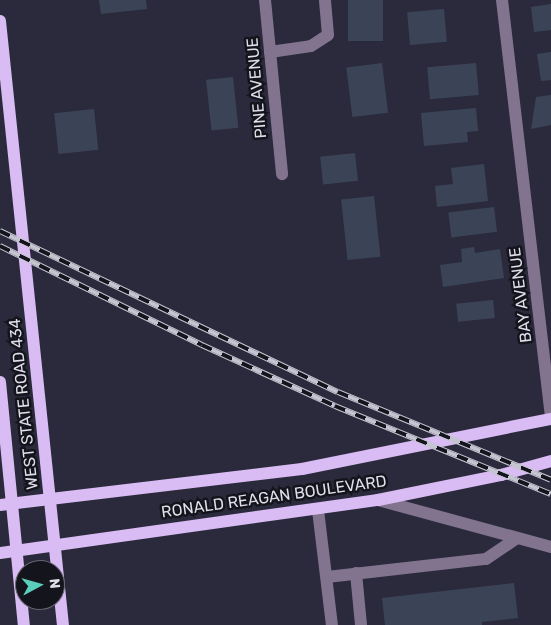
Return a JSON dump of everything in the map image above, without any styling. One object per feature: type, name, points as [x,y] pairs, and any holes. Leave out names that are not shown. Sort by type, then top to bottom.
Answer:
[{"type":"main road","name":"WEST STATE ROAD 434","points":[[0,21],[63,625]]},
{"type":"main road","name":"WEST STATE ROAD 434","points":[[0,382],[6,504],[15,551],[24,625]]},
{"type":"main road","name":"RONALD REAGAN BOULEVARD","points":[[6,504],[302,469],[551,419]]},
{"type":"main road","name":"RONALD REAGAN BOULEVARD","points":[[0,553],[318,510],[378,500],[501,475],[551,461]]},
{"type":"street","name":"PINE AVENUE","points":[[266,0],[282,174]]},
{"type":"street","points":[[270,52],[311,46],[328,34],[325,0]]},
{"type":"street","name":"BAY AVENUE","points":[[502,0],[524,173],[551,414]]},
{"type":"street","points":[[378,500],[551,547]]},
{"type":"street","points":[[318,510],[332,625]]},
{"type":"street","points":[[327,577],[486,559],[516,539]]},
{"type":"street","points":[[356,573],[361,625]]},
{"type":"building","points":[[99,0],[146,0],[147,9],[101,14]]},
{"type":"building","points":[[348,0],[383,0],[383,41],[348,41]]},
{"type":"building","points":[[551,4],[551,30],[534,32],[531,7]]},
{"type":"building","points":[[444,9],[447,42],[410,45],[407,12]]},
{"type":"building","points":[[551,52],[551,80],[541,81],[537,54]]},
{"type":"building","points":[[382,63],[388,113],[352,117],[346,67]]},
{"type":"building","points":[[476,63],[479,95],[430,99],[427,67]]},
{"type":"building","points":[[233,77],[238,128],[211,131],[206,80]]},
{"type":"building","points":[[551,95],[551,125],[531,129],[536,97]]},
{"type":"building","points":[[476,108],[478,131],[467,132],[468,142],[424,146],[421,113]]},
{"type":"building","points":[[94,109],[98,150],[59,154],[54,113]]},
{"type":"building","points":[[355,153],[358,181],[323,185],[320,157]]},
{"type":"building","points":[[484,164],[488,201],[437,207],[435,186],[453,184],[451,168]]},
{"type":"building","points":[[374,196],[380,257],[348,260],[341,199]]},
{"type":"building","points":[[494,207],[497,232],[451,237],[448,213]]},
{"type":"building","points":[[474,247],[475,253],[500,249],[504,278],[443,287],[440,265],[462,262],[461,249]]},
{"type":"building","points":[[493,300],[495,318],[458,322],[456,304]]},
{"type":"building","points":[[514,583],[518,618],[482,622],[482,625],[385,625],[382,598]]},
{"type":"railway","points":[[0,231],[338,392],[551,480]]},
{"type":"railway","points":[[0,246],[202,345],[335,406],[551,494]]}]
